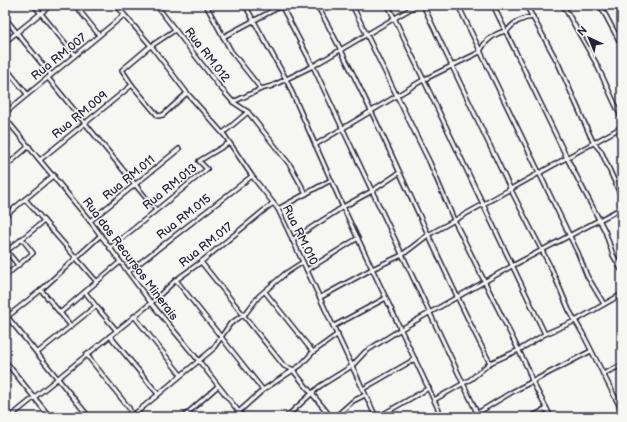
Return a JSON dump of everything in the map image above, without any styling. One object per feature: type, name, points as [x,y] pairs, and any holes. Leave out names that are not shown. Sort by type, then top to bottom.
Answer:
[{"type":"street","points":[[34,5],[76,55]]},
{"type":"street","points":[[5,42],[52,5]]},
{"type":"street","points":[[75,5],[99,35]]},
{"type":"street","name":"Rua RM.010","points":[[116,5],[152,47],[187,93],[223,133],[252,176],[278,209],[321,297],[365,395],[377,417]]},
{"type":"street","name":"Rua RM.012","points":[[156,5],[233,102],[248,112],[290,166],[306,194]]},
{"type":"street","points":[[206,5],[231,51],[260,88]]},
{"type":"street","points":[[245,5],[286,79],[342,207],[401,329],[441,417]]},
{"type":"street","points":[[223,37],[282,5],[313,66],[478,415]]},
{"type":"street","points":[[317,5],[341,49],[490,363]]},
{"type":"street","points":[[352,5],[396,97],[430,163],[454,220],[519,350],[532,382],[550,417]]},
{"type":"street","points":[[388,5],[545,334]]},
{"type":"street","points":[[233,102],[260,88],[272,86],[313,66],[417,5]]},
{"type":"street","points":[[423,5],[575,321],[592,351],[622,412],[616,417]]},
{"type":"street","points":[[458,5],[538,173],[570,236],[587,276],[604,304]]},
{"type":"street","points":[[493,5],[507,31],[567,158],[605,231],[612,255],[622,271]]},
{"type":"street","points":[[526,5],[558,63],[593,142],[601,151],[622,198]]},
{"type":"street","points":[[563,5],[593,57],[622,119]]},
{"type":"street","points":[[600,5],[622,46]]},
{"type":"street","name":"Rua RM.007","points":[[5,113],[124,15]]},
{"type":"street","points":[[315,145],[423,80],[452,64],[480,52],[482,47],[492,37],[501,32],[507,31],[511,26],[525,17],[533,17]]},
{"type":"street","points":[[5,18],[156,210]]},
{"type":"street","points":[[175,30],[152,47],[148,48],[122,70],[132,85],[158,116],[163,116],[187,93]]},
{"type":"street","points":[[5,67],[27,94]]},
{"type":"street","name":"Rua RM.009","points":[[41,159],[132,85]]},
{"type":"street","points":[[223,133],[248,112]]},
{"type":"street","name":"Rua dos Recursos Minerais","points":[[5,118],[54,175],[101,235],[151,304],[199,361],[243,417]]},
{"type":"street","points":[[321,297],[372,269],[402,255],[428,235],[622,127]]},
{"type":"street","name":"Rua RM.013","points":[[110,248],[207,169],[199,161],[229,143]]},
{"type":"street","points":[[5,167],[29,146]]},
{"type":"street","name":"Rua RM.011","points":[[90,221],[179,149]]},
{"type":"street","points":[[292,240],[342,207],[372,191],[399,173]]},
{"type":"street","points":[[5,216],[54,175]]},
{"type":"street","name":"Rua RM.015","points":[[128,272],[252,176]]},
{"type":"street","points":[[278,209],[330,180]]},
{"type":"street","points":[[25,199],[97,282]]},
{"type":"street","name":"Rua RM.017","points":[[9,417],[86,354],[151,304],[176,280],[201,262],[273,203]]},
{"type":"street","points":[[286,417],[320,386],[352,366],[364,352],[484,281],[622,208]]},
{"type":"street","points":[[18,265],[6,250],[44,221]]},
{"type":"street","points":[[89,417],[58,377],[6,316],[41,290],[101,235]]},
{"type":"street","points":[[307,270],[358,238]]},
{"type":"street","points":[[5,276],[33,253],[22,239]]},
{"type":"street","points":[[60,313],[120,262]]},
{"type":"street","points":[[201,262],[284,366],[292,369],[331,417]]},
{"type":"street","points":[[86,354],[129,408],[132,416],[213,349],[230,324],[243,315],[286,273],[303,262]]},
{"type":"street","points":[[176,280],[263,390]]},
{"type":"street","points":[[41,290],[71,326]]},
{"type":"street","points":[[85,292],[117,331]]},
{"type":"street","points":[[265,292],[313,352]]},
{"type":"street","points":[[434,400],[475,377],[490,363],[519,350],[545,334],[575,321],[622,294]]},
{"type":"street","points":[[334,326],[386,298]]},
{"type":"street","points":[[37,354],[96,306]]},
{"type":"street","points":[[134,316],[181,375]]},
{"type":"street","points":[[233,417],[263,390],[292,369],[301,365],[313,352],[338,334]]},
{"type":"street","points":[[110,336],[158,394]]},
{"type":"street","points":[[470,417],[478,415],[512,392],[592,351]]},
{"type":"street","points":[[363,389],[415,359]]},
{"type":"street","points":[[5,361],[50,417]]},
{"type":"street","points":[[603,374],[622,365]]},
{"type":"street","points":[[282,376],[284,366]]},
{"type":"street","points":[[183,417],[218,386]]},
{"type":"street","points":[[377,417],[428,388]]},
{"type":"street","points":[[334,417],[353,401],[365,395]]},
{"type":"street","points":[[530,417],[547,409]]},
{"type":"street","points":[[5,412],[9,417]]},
{"type":"street","points":[[137,412],[141,417]]}]
